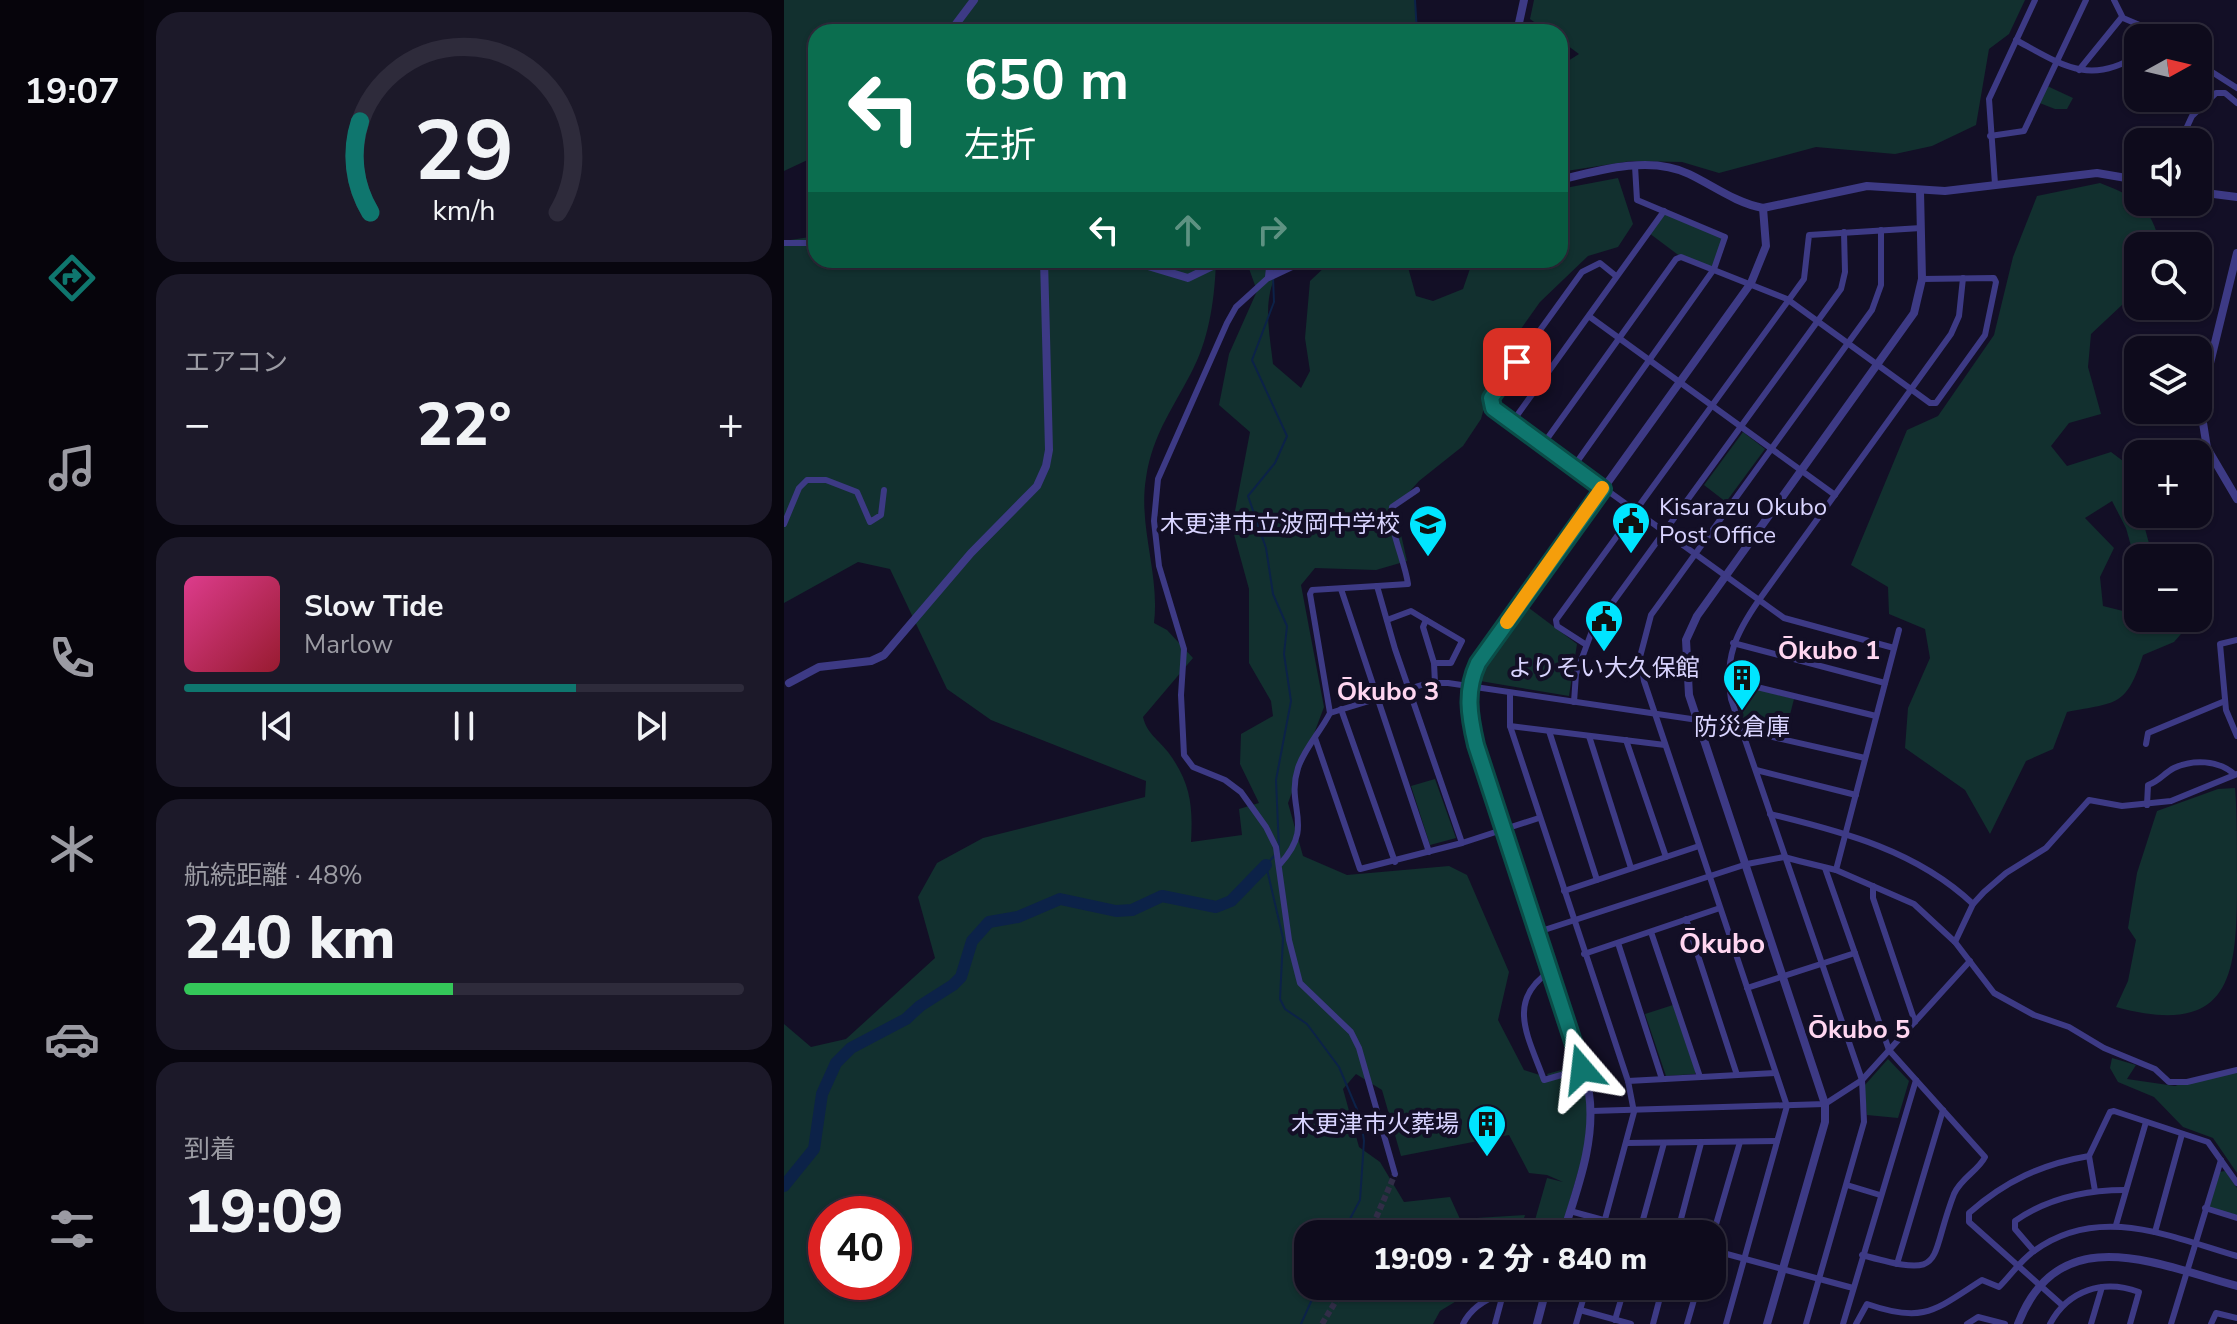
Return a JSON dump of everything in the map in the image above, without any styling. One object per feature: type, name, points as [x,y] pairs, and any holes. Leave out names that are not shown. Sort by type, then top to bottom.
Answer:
[{"type":"street","points":[[956,24],[974,0]]},
{"type":"street","points":[[1519,24],[1524,0]]},
{"type":"street","points":[[1995,184],[1989,99],[2035,0]]},
{"type":"street","points":[[1990,136],[2024,131],[2086,0]]},
{"type":"street","points":[[2114,0],[2122,17],[2137,24]]},
{"type":"street","points":[[2079,70],[2122,17]]},
{"type":"street","points":[[2016,40],[2056,62],[2079,70],[2114,70],[2124,64]]},
{"type":"street","points":[[2212,72],[2237,88]]},
{"type":"street","points":[[2186,128],[2192,116],[2216,93],[2225,93],[2237,103]]},
{"type":"street","points":[[1568,179],[1635,166],[1677,169],[1747,205],[1763,208],[1867,186],[1920,191],[2097,173],[2124,178]]},
{"type":"street","points":[[1574,466],[1714,269],[1725,237],[1637,200],[1635,166]]},
{"type":"street","points":[[1767,1324],[1825,1122],[1825,1104],[1698,720],[1686,673],[1686,640],[1697,616],[1724,577],[1804,471],[1914,313],[1922,279],[1920,191]]},
{"type":"street","points":[[2212,194],[2237,197]]},
{"type":"street","points":[[1567,1220],[1587,1150],[1591,1111],[1582,1069],[1552,970],[1476,745],[1468,685],[1478,663],[1751,283],[1766,246],[1763,208]]},
{"type":"street","points":[[1513,421],[1664,211]]},
{"type":"street","points":[[1585,644],[1557,626],[1556,620],[1807,270],[1809,235],[1921,228]]},
{"type":"street","points":[[1726,1324],[1787,1106],[1654,714],[1640,657],[1642,638],[1651,615],[1693,554],[1878,298],[1881,230]]},
{"type":"street","points":[[1574,702],[1576,674],[1585,644],[1841,289],[1845,272],[1844,232]]},
{"type":"street","points":[[784,243],[808,243]]},
{"type":"street","points":[[2237,253],[2200,404],[2207,448],[2237,499]]},
{"type":"street","points":[[1544,443],[1676,259],[1681,257],[1787,299],[1930,403],[1943,398],[1985,335],[1994,278],[1922,279]]},
{"type":"street","points":[[1616,276],[1600,263],[1582,272],[1491,398],[1493,408],[1784,618],[1894,648]]},
{"type":"street","points":[[789,683],[819,667],[871,661],[884,655],[971,553],[1037,486],[1049,450],[1044,268]]},
{"type":"street","points":[[1155,268],[1188,278],[1209,268]]},
{"type":"street","points":[[1269,277],[1270,268]]},
{"type":"street","points":[[1288,268],[1269,277],[1236,307],[1158,479],[1154,521],[1162,583],[1184,649],[1181,695],[1184,755],[1193,767],[1225,780],[1241,792],[1266,827],[1280,864],[1294,968],[1300,983],[1351,1032],[1359,1048],[1395,1174]]},
{"type":"street","points":[[1806,1324],[1864,1122],[1862,1080],[1742,728],[1728,680],[1733,643],[1759,600],[1951,334],[1961,307],[1963,278]]},
{"type":"street","points":[[1590,317],[1835,495]]},
{"type":"street","points":[[784,524],[799,488],[807,480],[826,480],[857,492],[870,522],[881,515],[884,490]]},
{"type":"street","points":[[1330,713],[1310,594],[1312,590],[1408,584],[1404,558],[1390,518],[1392,507],[1417,490]]},
{"type":"street","points":[[1377,586],[1408,689],[1462,843]]},
{"type":"street","points":[[1341,589],[1429,852]]},
{"type":"street","points":[[1387,620],[1411,611],[1462,641],[1451,663],[1434,663]]},
{"type":"street","points":[[1426,620],[1423,627],[1434,663],[1435,683]]},
{"type":"street","points":[[1836,870],[1899,630]]},
{"type":"street","points":[[2237,640],[2220,644],[2225,701],[2237,736]]},
{"type":"street","points":[[1733,643],[1885,683]]},
{"type":"street","points":[[1728,680],[1876,716]]},
{"type":"street","points":[[1280,864],[1295,845],[1300,824],[1294,789],[1298,766],[1330,713],[1435,683],[1468,685],[1698,720],[1865,758]]},
{"type":"street","points":[[1510,693],[1510,726],[1628,1081],[1634,1112],[1605,1220],[1570,1211]]},
{"type":"street","points":[[2146,744],[2148,733],[2225,701]]},
{"type":"street","points":[[1341,709],[1395,862]]},
{"type":"street","points":[[1510,726],[1665,745]]},
{"type":"street","points":[[1549,731],[1597,880]]},
{"type":"street","points":[[1589,736],[1631,868]]},
{"type":"street","points":[[1315,738],[1360,869],[1462,843],[1539,818]]},
{"type":"street","points":[[1626,740],[1666,857]]},
{"type":"street","points":[[2147,805],[2148,785],[2162,780],[2174,768],[2208,761],[2236,774]]},
{"type":"street","points":[[1756,770],[1856,795]]},
{"type":"street","points":[[1955,942],[1973,904],[2006,873],[2046,848],[2089,800],[2101,800],[2112,806],[2171,801],[2236,774]]},
{"type":"street","points":[[1770,814],[1846,833],[1926,867],[1954,885],[1973,904]]},
{"type":"street","points":[[1564,891],[1699,846]]},
{"type":"street","points":[[1538,932],[1747,864],[1784,857],[1836,870],[1914,904],[1955,942],[1994,993],[2034,1015],[2069,1027],[2104,1048],[2155,1069],[2169,1082],[2187,1082],[2237,1070]]},
{"type":"street","points":[[1825,868],[1889,1050],[1985,1157],[1959,1184],[1935,1255],[1922,1266],[1913,1269],[1862,1255]]},
{"type":"street","points":[[1873,886],[1873,898],[1915,1022]]},
{"type":"street","points":[[1584,954],[1720,908]]},
{"type":"street","points":[[1686,919],[1737,1075]]},
{"type":"street","points":[[1651,932],[1700,1077]]},
{"type":"street","points":[[1618,943],[1662,1079]]},
{"type":"street","points":[[1747,988],[1855,953]]},
{"type":"street","points":[[1591,1111],[1825,1104],[1862,1080],[1970,961]]},
{"type":"street","points":[[1552,970],[1535,981],[1523,1005],[1530,1043],[1544,1080],[1582,1069]]},
{"type":"street","points":[[1628,1081],[1775,1073]]},
{"type":"street","points":[[1843,1324],[1916,1080]]},
{"type":"street","points":[[1897,1264],[1943,1110]]},
{"type":"street","points":[[2095,1191],[2089,1156],[2110,1112],[2208,1142],[2237,1183]]},
{"type":"street","points":[[2116,1225],[2146,1122]]},
{"type":"street","points":[[2155,1232],[2182,1134]]},
{"type":"street","points":[[1626,1143],[1777,1141]]},
{"type":"street","points":[[1717,1220],[1740,1142]]},
{"type":"street","points":[[1643,1220],[1664,1143]]},
{"type":"street","points":[[1681,1220],[1701,1143]]},
{"type":"street","points":[[2062,1305],[1969,1222],[1969,1213],[2015,1178],[2055,1162],[2089,1156]]},
{"type":"street","points":[[2171,1324],[2221,1160]]},
{"type":"street","points":[[1847,1185],[1880,1195]]},
{"type":"street","points":[[2034,1251],[2015,1229],[2015,1221],[2056,1199],[2095,1191],[2125,1190]]},
{"type":"street","points":[[2205,1208],[2237,1218]]},
{"type":"street","points":[[1856,1324],[1864,1305],[1899,1315],[1933,1312],[1982,1280],[1999,1287],[2034,1251],[2064,1232],[2116,1225],[2155,1232],[2237,1256]]},
{"type":"street","points":[[1726,1254],[1853,1288]]},
{"type":"street","points":[[2018,1324],[2026,1302],[2041,1284],[2067,1265],[2102,1255],[2136,1258],[2237,1286]]},
{"type":"street","points":[[2091,1324],[2102,1287]]},
{"type":"street","points":[[2050,1324],[2062,1305],[2081,1292],[2102,1287],[2139,1292],[2130,1324]]},
{"type":"street","points":[[1463,1324],[1479,1304],[1489,1300]]},
{"type":"street","points":[[1495,1324],[1501,1300]]},
{"type":"street","points":[[1537,1324],[1544,1300]]},
{"type":"street","points":[[1576,1324],[1583,1300]]},
{"type":"street","points":[[1615,1320],[1621,1300]]},
{"type":"street","points":[[1653,1324],[1659,1300]]},
{"type":"street","points":[[1687,1324],[1694,1300]]},
{"type":"street","points":[[1580,1310],[1631,1324]]},
{"type":"street","points":[[2211,1324],[2216,1313],[2237,1318]]},
{"type":"street","points":[[1967,1324],[1978,1317],[2005,1324]]},
{"type":"green space","points":[[784,0],[1415,0],[1417,24],[808,24],[808,160],[784,171]]},
{"type":"green space","points":[[1534,0],[2025,0],[2009,34],[1989,49],[1976,125],[1932,146],[1895,154],[1816,147],[1719,173],[1682,162],[1631,161],[1568,171],[1568,61],[1579,54],[1568,46],[1568,24],[1537,24],[1530,19]]},
{"type":"green space","points":[[2045,85],[2073,98],[2067,109],[2055,109],[2037,102]]},
{"type":"green space","points":[[1618,178],[1633,224],[1618,247],[1588,256],[1540,302],[1496,364],[1481,419],[1463,446],[1419,481],[1395,508],[1407,561],[1376,570],[1315,568],[1301,585],[1324,707],[1288,803],[1303,856],[1347,875],[1449,866],[1467,875],[1509,972],[1498,1020],[1524,1070],[1549,1078],[1547,1074],[1583,1064],[1594,1117],[1564,1220],[1535,1220],[1547,1178],[1563,1182],[1547,1175],[1529,1173],[1509,1135],[1401,1156],[1382,1090],[1356,1074],[1343,1089],[1359,1147],[1380,1162],[1404,1202],[1450,1197],[1460,1219],[1525,1215],[1523,1220],[1294,1220],[1294,1300],[1458,1300],[1440,1311],[1433,1324],[784,1324],[784,1024],[811,1047],[846,1039],[935,958],[918,897],[937,863],[983,838],[1145,797],[1146,781],[991,720],[947,689],[890,569],[858,562],[784,603],[784,241],[808,237],[808,268],[1215,268],[1213,301],[1204,342],[1154,447],[1144,496],[1154,587],[1154,623],[1167,630],[1193,658],[1143,717],[1150,732],[1182,774],[1191,806],[1191,842],[1242,835],[1239,809],[1259,803],[1240,764],[1241,734],[1273,716],[1271,701],[1249,663],[1249,589],[1232,527],[1250,432],[1219,405],[1229,354],[1257,291],[1249,268],[1281,268],[1269,295],[1273,364],[1301,388],[1310,371],[1305,338],[1310,281],[1324,268],[1408,268],[1416,296],[1433,301],[1463,289],[1470,268],[1568,268],[1568,187]]},
{"type":"green space","points":[[2100,183],[2124,193],[2124,216],[2149,216],[2157,232],[2124,232],[2124,303],[2091,334],[2088,367],[2101,414],[2069,423],[2051,446],[2067,466],[2111,452],[2124,462],[2124,524],[2112,501],[2085,518],[2114,548],[2100,577],[2103,606],[2124,610],[2124,632],[2183,632],[2174,642],[2143,655],[2131,684],[2118,699],[2067,712],[2053,749],[2026,761],[1990,834],[1965,790],[1905,748],[1908,708],[1930,658],[1925,629],[1889,614],[1888,587],[1851,565],[1907,430],[1938,416],[1994,335],[2013,257],[2037,196]]},
{"type":"green space","points":[[1664,211],[1725,237],[1714,269],[1681,257],[1649,233]]},
{"type":"green space","points":[[1743,432],[1765,449],[1726,502],[1704,485]]},
{"type":"green space","points":[[2126,528],[2145,528],[2149,544],[2130,544]]},
{"type":"green space","points":[[1525,605],[1577,644],[1569,696],[1480,681],[1481,669]]},
{"type":"green space","points":[[1734,683],[1794,699],[1786,730],[1744,722],[1735,699]]},
{"type":"green space","points":[[1435,779],[1456,838],[1430,845],[1411,786]]},
{"type":"green space","points":[[2235,788],[2235,940],[2231,967],[2222,988],[2207,1004],[2186,1014],[2156,1015],[2116,1007],[2128,981],[2136,940],[2128,928],[2137,873],[2157,811],[2218,789]]},
{"type":"green space","points":[[1673,1005],[1695,1074],[1666,1076],[1645,1014]]},
{"type":"green space","points":[[2112,1058],[2136,1065],[2127,1079],[2175,1086],[2208,1074],[2237,1070],[2237,1173],[2213,1138],[2183,1127],[2154,1097],[2118,1082],[2110,1068]]},
{"type":"green space","points":[[1888,1059],[1909,1081],[1898,1118],[1867,1115],[1864,1086]]},
{"type":"green space","points":[[2225,1171],[2237,1188],[2237,1215],[2209,1208],[2219,1172]]},
{"type":"waterway","points":[[1415,0],[1416,24]]},
{"type":"waterway","points":[[1273,277],[1274,302],[1252,360],[1287,436],[1275,463],[1248,496],[1266,548],[1273,594],[1287,626],[1284,654],[1291,701],[1276,780],[1279,850]]},
{"type":"waterway","points":[[1275,855],[1266,865],[1283,938],[1280,999],[1285,1009],[1307,1024],[1339,1067],[1361,1119],[1364,1141],[1360,1200],[1349,1220]]},
{"type":"waterway","points":[[784,1186],[814,1149],[822,1094],[836,1063],[851,1048],[906,1019],[953,985],[961,977],[972,941],[989,922],[1018,917],[1060,899],[1116,911],[1132,910],[1162,896],[1216,907],[1231,901],[1266,865]]},
{"type":"waterway","points":[[1301,1324],[1312,1300]]},
{"type":"tunnel","points":[[1375,1220],[1395,1174]]},
{"type":"tunnel","points":[[1322,1324],[1337,1300]]},
{"type":"slow traffic","points":[[1507,622],[1602,488]]},
{"type":"place","name":"Kisarazu Okubo Post Office","points":[[1631,555]]},
{"type":"place","name":"木更津市立波岡中学校","points":[[1428,558]]},
{"type":"place","name":"よりそい大久保館","points":[[1604,653]]},
{"type":"place","name":"防災倉庫","points":[[1742,712]]},
{"type":"place","name":"木更津市火葬場","points":[[1487,1158]]},
{"type":"district","name":"Ōkubo 1","points":[[1829,650]]},
{"type":"district","name":"Ōkubo 3","points":[[1388,691]]},
{"type":"district","name":"Ōkubo","points":[[1722,943]]},
{"type":"district","name":"Ōkubo 5","points":[[1859,1029]]},
{"type":"route","points":[[1517,362],[1491,398],[1493,408],[1603,489],[1478,663],[1468,685],[1469,710],[1476,745],[1582,1069]]}]
